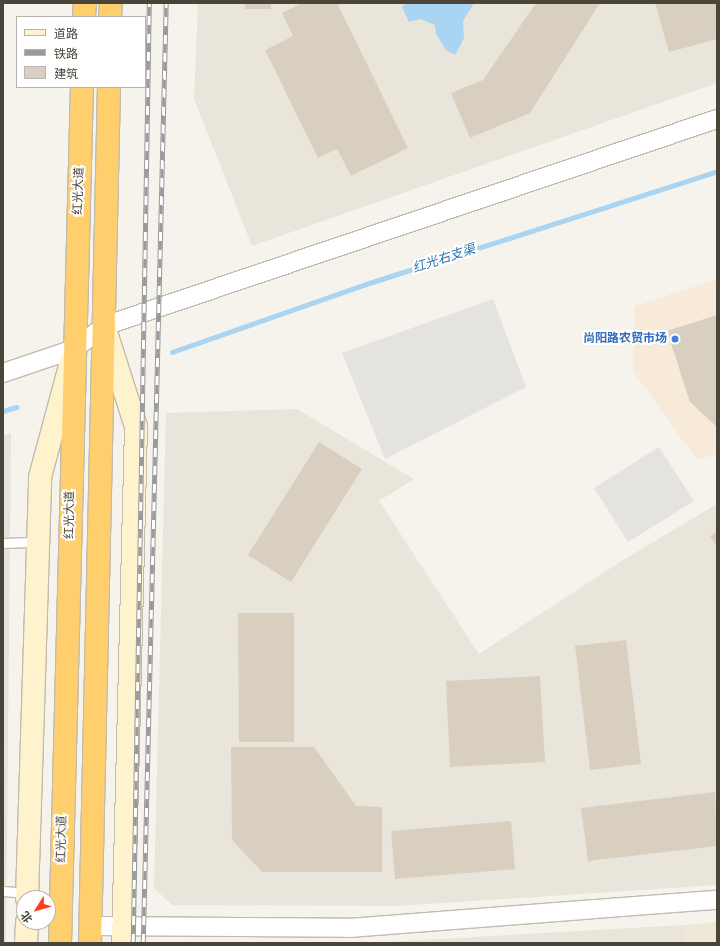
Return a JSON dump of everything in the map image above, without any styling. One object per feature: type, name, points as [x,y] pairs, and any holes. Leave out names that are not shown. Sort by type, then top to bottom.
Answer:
[{"type":"highway","points":[[84,16],[85,3]]},
{"type":"highway","points":[[110,16],[111,3]]},
{"type":"highway","name":"红光大道","points":[[60,943],[74,349],[82,88]]},
{"type":"highway","points":[[91,934],[109,88]]},
{"type":"street","points":[[3,373],[74,349],[104,326],[717,119]]},
{"type":"street","points":[[104,326],[136,427],[123,934]]},
{"type":"street","points":[[27,890],[40,477],[74,349]]},
{"type":"street","points":[[91,934],[349,928],[717,900]]},
{"type":"street","points":[[26,943],[27,930]]},
{"type":"lane","points":[[3,543],[38,542]]},
{"type":"lane","points":[[3,891],[16,893]]},
{"type":"shaded area","points":[[198,3],[717,3],[717,83],[252,246],[194,99]]},
{"type":"shaded area","name":"尚阳路农贸市场","points":[[717,279],[717,454],[697,460],[633,371],[635,306]]},
{"type":"shaded area","points":[[493,299],[526,387],[385,459],[342,353]]},
{"type":"shaded area","points":[[297,409],[414,479],[379,501],[479,654],[623,560],[717,504],[717,885],[396,906],[172,905],[154,888],[166,413]]},
{"type":"shaded area","points":[[11,433],[6,943],[3,943],[3,436]]},
{"type":"shaded area","points":[[659,447],[694,501],[628,542],[594,488]]},
{"type":"shaded area","points":[[717,922],[717,943],[685,943],[683,925]]},
{"type":"shaded area","points":[[683,925],[685,943],[369,943]]},
{"type":"water","points":[[406,3],[474,3],[463,21],[464,38],[455,55],[446,50],[436,34],[435,25],[420,19],[409,22],[402,7]]},
{"type":"building","points":[[245,3],[271,3],[271,9],[245,9]]},
{"type":"building","points":[[302,3],[337,3],[408,148],[351,176],[337,149],[318,158],[265,50],[293,36],[282,13]]},
{"type":"building","points":[[536,3],[600,3],[530,113],[470,138],[451,93],[483,80]]},
{"type":"building","points":[[655,3],[717,3],[717,39],[669,52]]},
{"type":"building","points":[[717,315],[717,427],[690,402],[667,331]]},
{"type":"building","points":[[319,442],[362,469],[291,582],[248,555]]},
{"type":"building","points":[[717,532],[717,547],[710,536]]},
{"type":"building","points":[[238,613],[294,613],[294,742],[239,742]]},
{"type":"building","points":[[626,640],[641,764],[590,770],[575,646]]},
{"type":"building","points":[[540,676],[545,762],[450,767],[446,681]]},
{"type":"building","points":[[231,747],[314,747],[356,806],[382,807],[382,872],[262,872],[232,840]]},
{"type":"building","points":[[715,792],[717,846],[588,861],[581,808]]},
{"type":"building","points":[[511,821],[515,869],[395,879],[391,831]]},
{"type":"waterway","name":"红光右支渠","points":[[172,352],[369,283],[717,171]]},
{"type":"waterway","name":"红光右支渠","points":[[3,411],[16,407]]},
{"type":"railway","points":[[133,943],[149,3]]},
{"type":"railway","points":[[143,943],[166,3]]},
{"type":"place","name":"尚阳路农贸市场","points":[[675,339]]}]
